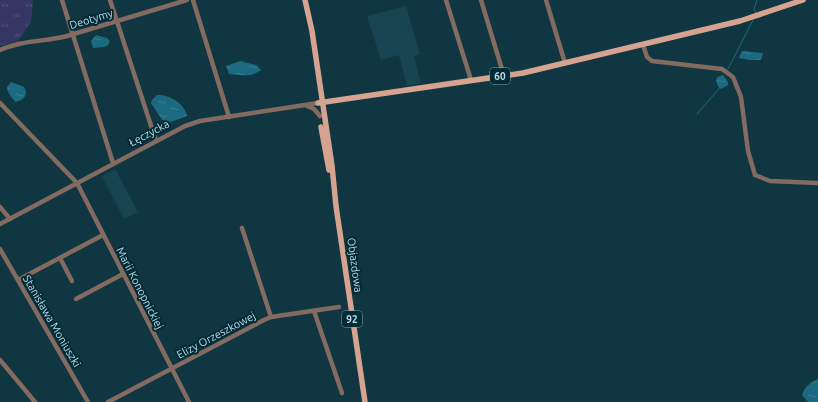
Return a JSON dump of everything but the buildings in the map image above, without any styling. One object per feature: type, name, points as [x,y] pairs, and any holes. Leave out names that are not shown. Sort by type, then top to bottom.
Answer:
[{"type":"main road","name":"60","points":[[320,103],[504,76],[565,63],[754,17],[803,0]]},
{"type":"main road","name":"Objazdowa","points":[[306,2],[306,18],[334,181],[335,202]]},
{"type":"main road","name":"Objazdowa","points":[[320,103],[320,116],[325,153],[335,202],[365,402]]},
{"type":"street","points":[[62,0],[113,163]]},
{"type":"street","points":[[110,0],[156,141]]},
{"type":"street","name":"Deotymy","points":[[0,50],[19,43],[49,40],[73,34],[187,0]]},
{"type":"street","points":[[193,0],[229,117]]},
{"type":"street","points":[[446,0],[471,80]]},
{"type":"street","points":[[481,0],[504,76]]},
{"type":"street","points":[[546,0],[565,63]]},
{"type":"street","points":[[643,45],[646,57],[650,60],[722,69],[733,77],[741,97],[748,151],[755,175],[770,180],[818,183]]},
{"type":"street","name":"Marii Konopnickiej","points":[[0,103],[77,183],[189,402]]},
{"type":"street","name":"Łęczycka","points":[[0,224],[185,126],[200,121],[320,103]]},
{"type":"street","points":[[305,105],[314,109],[320,116]]},
{"type":"street","points":[[0,207],[10,219]]},
{"type":"street","points":[[242,228],[270,317]]},
{"type":"street","points":[[18,280],[103,234]]},
{"type":"street","name":"Stanisława Moniuszki","points":[[0,249],[88,402]]},
{"type":"street","points":[[60,258],[72,281]]},
{"type":"street","points":[[76,300],[123,274]]},
{"type":"street","name":"Elizy Orzeszkowej","points":[[108,402],[270,317],[339,307]]},
{"type":"street","points":[[314,311],[342,393]]},
{"type":"street","points":[[0,360],[35,402]]},
{"type":"shaded area","points":[[406,6],[420,54],[414,56],[421,83],[407,86],[399,55],[381,60],[367,16]]},
{"type":"shaded area","points":[[115,169],[138,212],[124,219],[102,176]]},
{"type":"green space","points":[[0,0],[33,0],[31,22],[18,41],[0,46]]},
{"type":"water","points":[[96,35],[107,38],[110,41],[108,45],[93,48],[91,41]]},
{"type":"water","points":[[742,51],[763,53],[761,60],[749,60],[739,58]]},
{"type":"water","points":[[240,61],[256,65],[261,70],[257,73],[249,75],[229,74],[226,66]]},
{"type":"water","points":[[723,75],[728,82],[728,85],[721,89],[716,81],[717,77]]},
{"type":"water","points":[[11,82],[24,87],[26,92],[23,98],[16,102],[10,95],[7,87]]},
{"type":"water","points":[[157,95],[166,96],[176,101],[186,112],[187,116],[171,122],[162,120],[151,103]]},
{"type":"water","points":[[818,379],[818,402],[808,402],[802,395],[803,392],[808,385]]},
{"type":"waterway","points":[[756,13],[754,9],[757,0]]},
{"type":"waterway","points":[[728,69],[753,20]]},
{"type":"waterway","points":[[697,114],[720,87]]}]
